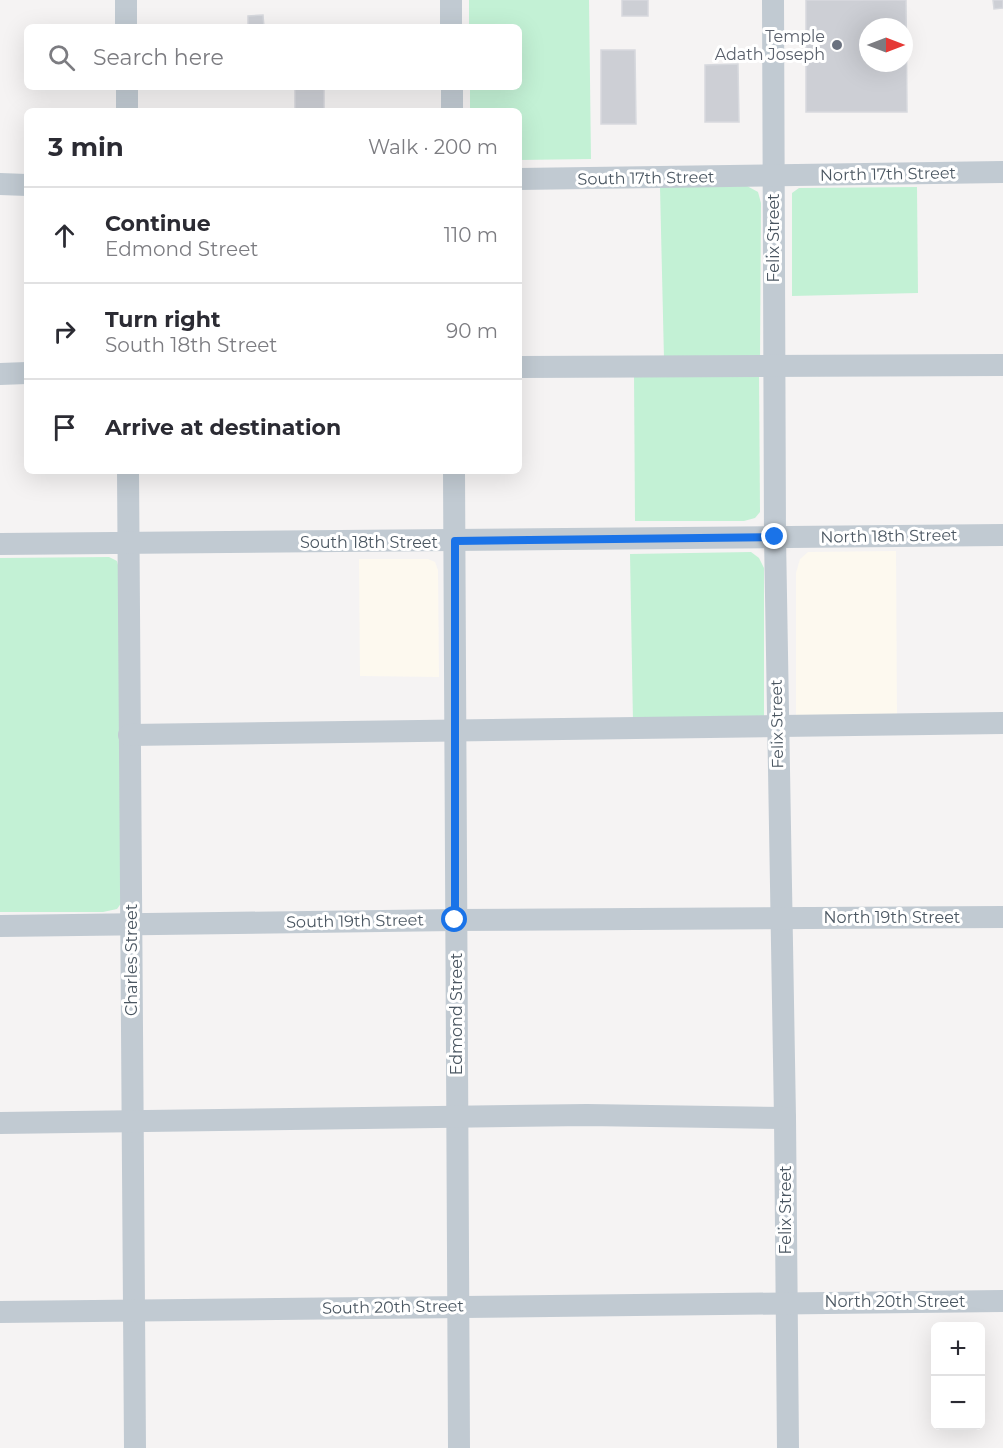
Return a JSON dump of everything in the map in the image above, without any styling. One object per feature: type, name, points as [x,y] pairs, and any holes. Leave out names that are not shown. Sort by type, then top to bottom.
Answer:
[{"type":"street","points":[[126,0],[126,24]]},
{"type":"street","points":[[451,0],[451,24]]},
{"type":"street","name":"Felix Street","points":[[773,0],[775,537],[788,1448]]},
{"type":"street","points":[[127,90],[127,108]]},
{"type":"street","points":[[452,90],[452,108]]},
{"type":"street","name":"North 17th Street","points":[[773,176],[1003,172]]},
{"type":"street","name":"South 17th Street","points":[[522,179],[773,176]]},
{"type":"street","points":[[0,184],[24,184]]},
{"type":"street","points":[[522,367],[1003,365]]},
{"type":"street","points":[[0,374],[24,373]]},
{"type":"street","name":"Charles Street","points":[[128,474],[135,1448]]},
{"type":"street","name":"Edmond Street","points":[[454,474],[459,1448]]},
{"type":"street","name":"North 18th Street","points":[[775,537],[1003,535]]},
{"type":"street","name":"South 18th Street","points":[[0,544],[775,537]]},
{"type":"street","points":[[129,735],[777,728],[1003,723]]},
{"type":"street","name":"North 19th Street","points":[[781,918],[1003,917]]},
{"type":"street","name":"South 19th Street","points":[[0,926],[781,918]]},
{"type":"street","points":[[0,1123],[586,1115],[784,1118]]},
{"type":"street","name":"North 20th Street","points":[[786,1302],[1003,1301]]},
{"type":"street","name":"South 20th Street","points":[[0,1312],[786,1302]]},
{"type":"shaded area","points":[[896,551],[897,719],[796,719],[796,573],[800,559],[808,552]]},
{"type":"shaded area","points":[[359,559],[428,559],[435,562],[438,570],[439,677],[360,676]]},
{"type":"green space","points":[[469,0],[589,0],[591,159],[522,160],[522,108],[470,108],[470,90],[522,90],[522,24],[469,24]]},
{"type":"green space","points":[[747,186],[758,192],[761,203],[760,360],[664,359],[660,187]]},
{"type":"green space","points":[[917,187],[918,293],[792,296],[792,193],[799,188]]},
{"type":"green space","points":[[759,374],[760,512],[755,518],[744,521],[635,521],[634,375]]},
{"type":"green space","points":[[751,552],[759,558],[764,568],[764,721],[633,723],[630,554]]},
{"type":"green space","points":[[109,557],[117,561],[120,573],[122,902],[117,909],[103,912],[0,912],[0,558]]},
{"type":"building","points":[[622,0],[648,0],[648,16],[622,16]]},
{"type":"building","name":"Temple Adath Joseph","points":[[806,0],[906,0],[906,18],[859,18],[859,72],[907,72],[907,112],[806,112]]},
{"type":"building","points":[[993,0],[1003,0],[1003,8],[994,9]]},
{"type":"building","points":[[263,15],[264,24],[248,24],[248,16]]},
{"type":"building","points":[[601,50],[635,50],[636,124],[601,124]]},
{"type":"building","points":[[738,64],[739,122],[705,122],[705,65]]},
{"type":"building","points":[[295,90],[324,90],[324,108],[295,108]]},
{"type":"place","name":"Temple Adath Joseph","points":[[837,45]]},
{"type":"route","points":[[455,920],[455,541],[775,537]]}]
